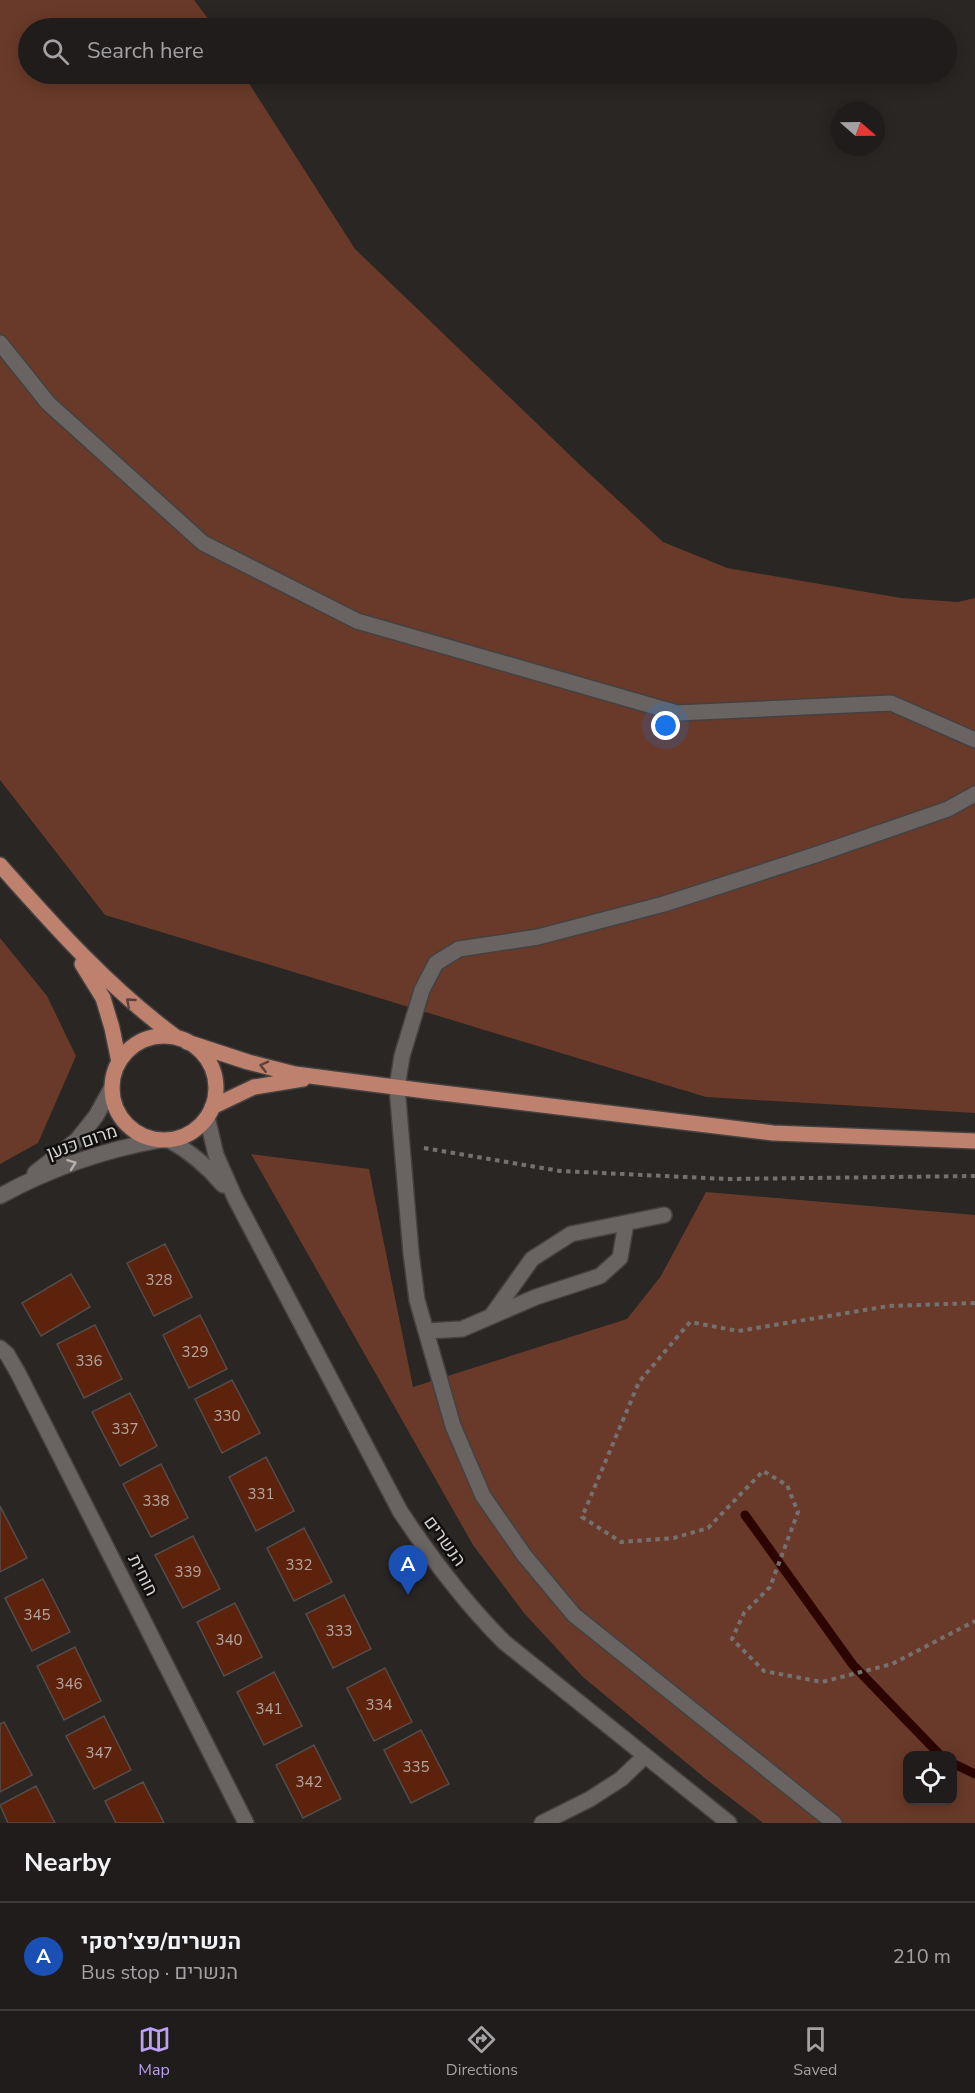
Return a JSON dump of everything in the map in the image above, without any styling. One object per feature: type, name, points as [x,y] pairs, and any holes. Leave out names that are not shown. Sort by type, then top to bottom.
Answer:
[{"type":"main road","points":[[0,865],[72,946],[120,993],[182,1040],[200,1050],[209,1062],[214,1076],[215,1092],[209,1112]]},
{"type":"main road","points":[[72,946],[103,998],[119,1062]]},
{"type":"main road","points":[[321,1077],[254,1087],[209,1112],[196,1128],[183,1136],[164,1140],[144,1137],[131,1129],[120,1117],[114,1102],[112,1087],[119,1062],[129,1049],[143,1040],[160,1036],[182,1040],[248,1062],[295,1074],[321,1077],[397,1088],[773,1133],[975,1141]]},
{"type":"street","points":[[0,343],[48,403],[204,543],[357,621],[677,713],[891,703],[975,740]]},
{"type":"street","points":[[834,1823],[574,1615],[524,1555],[483,1496],[453,1426],[417,1300],[397,1088],[402,1056],[423,990],[436,963],[459,949],[538,937],[664,904],[796,862],[948,809],[975,794]]},
{"type":"street","name":"מרום כנען","points":[[18,1186],[77,1140],[96,1116],[112,1087]]},
{"type":"street","name":"הנשרים","points":[[209,1112],[216,1155],[235,1198],[400,1512],[430,1555],[475,1613],[504,1642],[729,1823]]},
{"type":"street","name":"הנשרים","points":[[164,1140],[190,1152],[206,1165],[235,1198]]},
{"type":"street","name":"מרום כנען","points":[[0,1196],[73,1163],[131,1145],[164,1140]]},
{"type":"street","points":[[492,1316],[532,1259],[572,1234],[664,1215]]},
{"type":"street","points":[[427,1331],[462,1329],[536,1297],[600,1276],[620,1258],[626,1223]]},
{"type":"street","name":"חוחית","points":[[0,1348],[7,1354],[18,1373],[246,1823]]},
{"type":"street","points":[[542,1823],[591,1799],[621,1779],[645,1756]]},
{"type":"path","points":[[402,1144],[560,1171],[727,1179],[975,1176]]},
{"type":"path","points":[[975,1303],[889,1306],[738,1331],[690,1322],[639,1382],[582,1516],[621,1542],[674,1538],[708,1528],[763,1471],[787,1485],[798,1512],[770,1587],[744,1613],[732,1639],[764,1671],[822,1682],[892,1664],[975,1621]]},
{"type":"shaded area","points":[[0,0],[194,0],[208,18],[18,18],[18,84],[249,84],[355,249],[663,542],[727,568],[901,598],[958,602],[975,598],[975,1113],[706,1097],[105,915],[0,780]]},
{"type":"shaded area","points":[[0,938],[47,996],[76,1056],[38,1143],[0,1164]]},
{"type":"shaded area","points":[[251,1154],[369,1169],[413,1387],[627,1319],[661,1276],[706,1192],[975,1215],[975,1823],[763,1823],[583,1677],[524,1613],[473,1545]]},
{"type":"building","points":[[165,1244],[192,1297],[154,1316],[127,1263]]},
{"type":"building","points":[[71,1274],[90,1307],[41,1336],[22,1303]]},
{"type":"building","points":[[200,1315],[227,1369],[189,1388],[163,1335]]},
{"type":"building","points":[[95,1325],[122,1379],[84,1398],[57,1344]]},
{"type":"building","points":[[232,1380],[260,1433],[222,1453],[195,1399]]},
{"type":"building","points":[[130,1393],[157,1446],[120,1466],[92,1412]]},
{"type":"building","points":[[266,1457],[294,1511],[256,1531],[229,1477]]},
{"type":"building","points":[[161,1464],[188,1518],[151,1537],[123,1484]]},
{"type":"building","points":[[0,1506],[27,1558],[0,1572]]},
{"type":"building","points":[[304,1528],[332,1582],[294,1601],[267,1548]]},
{"type":"building","points":[[193,1536],[220,1589],[183,1608],[155,1555]]},
{"type":"building","points":[[43,1579],[70,1632],[32,1651],[5,1598]]},
{"type":"building","points":[[344,1595],[371,1649],[333,1668],[306,1614]]},
{"type":"building","points":[[235,1603],[262,1657],[224,1676],[197,1622]]},
{"type":"building","points":[[75,1647],[101,1701],[64,1720],[37,1666]]},
{"type":"building","points":[[385,1668],[412,1722],[374,1741],[347,1688]]},
{"type":"building","points":[[274,1672],[302,1726],[264,1745],[237,1692]]},
{"type":"building","points":[[104,1716],[131,1770],[94,1789],[66,1736]]},
{"type":"building","points":[[4,1722],[32,1775],[0,1792],[0,1724]]},
{"type":"building","points":[[421,1730],[449,1784],[411,1803],[384,1750]]},
{"type":"building","points":[[314,1745],[341,1799],[303,1818],[276,1765]]},
{"type":"building","points":[[143,1782],[164,1823],[116,1823],[105,1801]]},
{"type":"building","points":[[36,1786],[55,1823],[8,1823],[0,1805]]},
{"type":"waterway","points":[[745,1515],[853,1665],[936,1751]]},
{"type":"waterway","points":[[957,1765],[975,1774]]},
{"type":"place","name":"הנשרים/פצ׳רסקי","points":[[408,1595]]}]
